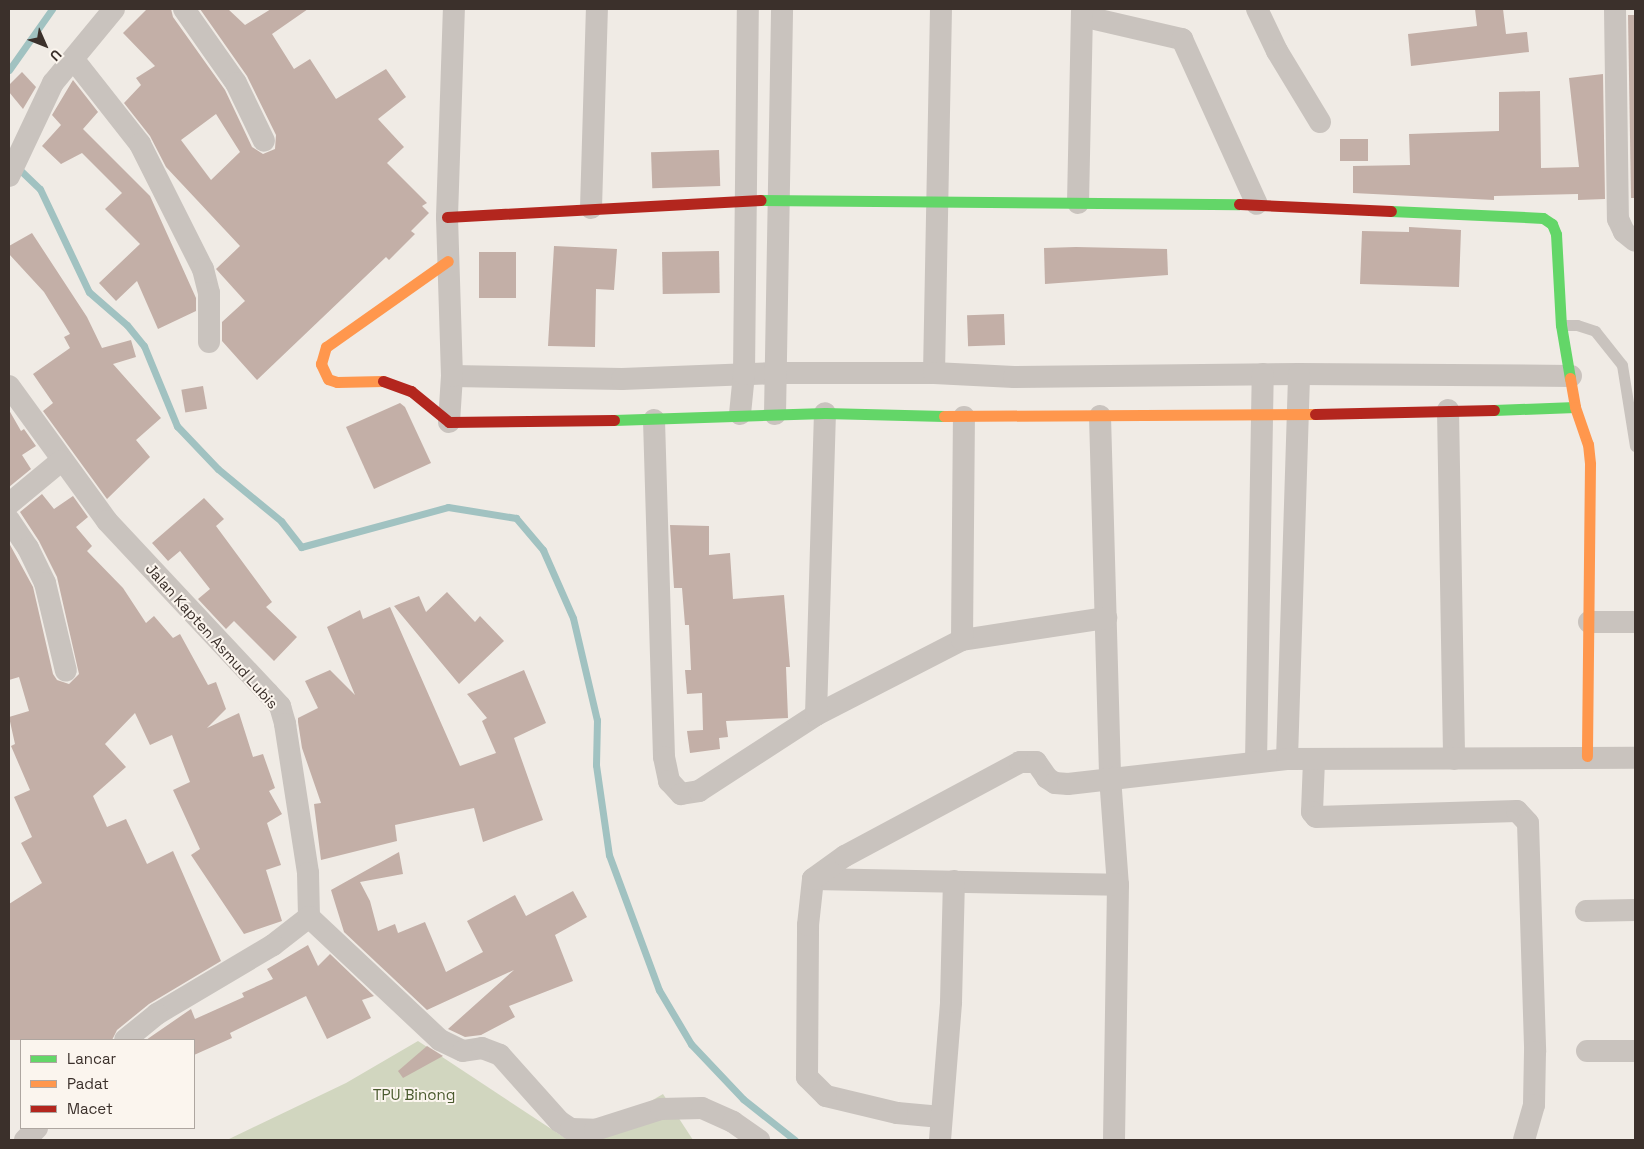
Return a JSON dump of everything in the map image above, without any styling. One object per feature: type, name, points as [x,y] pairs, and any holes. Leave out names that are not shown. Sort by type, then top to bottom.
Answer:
[{"type":"street","points":[[11,161],[53,83],[74,60],[114,9]]},
{"type":"street","points":[[184,9],[236,83],[264,141]]},
{"type":"street","points":[[449,422],[452,376],[448,217],[454,9]]},
{"type":"street","points":[[591,208],[596,9]]},
{"type":"street","points":[[740,414],[744,374],[748,9]]},
{"type":"street","points":[[775,414],[782,9]]},
{"type":"street","points":[[934,373],[941,9]]},
{"type":"street","points":[[1257,9],[1277,52],[1320,122]]},
{"type":"street","points":[[1615,9],[1618,219],[1624,232],[1635,241]]},
{"type":"street","points":[[1078,203],[1082,12],[1182,39],[1256,204]]},
{"type":"street","points":[[748,52],[782,52]]},
{"type":"street","points":[[74,60],[140,144],[203,269],[209,293],[209,342]]},
{"type":"street","points":[[448,217],[746,200],[1256,204],[1544,218],[1552,224],[1556,234],[1561,326],[1575,406],[1588,444],[1590,464],[1587,756]]},
{"type":"street","points":[[448,262],[337,337],[326,347],[321,364],[322,372],[337,382],[374,379],[395,383],[411,391],[449,422],[654,420],[740,414],[825,413],[964,417],[1264,416],[1575,406]]},
{"type":"street","points":[[452,376],[622,379],[776,373],[934,373],[1014,377],[1263,374],[1571,376]]},
{"type":"street","points":[[1256,762],[1264,416],[1263,374]]},
{"type":"street","points":[[1287,760],[1299,374]]},
{"type":"street","name":"Jalan Kapten Asmud Lubis","points":[[9,386],[106,521],[280,706],[285,724],[308,874],[309,917]]},
{"type":"street","points":[[1448,410],[1454,759]]},
{"type":"street","points":[[816,715],[825,413]]},
{"type":"street","points":[[1100,416],[1110,777],[1118,886],[1114,1140]]},
{"type":"street","points":[[962,640],[964,417]]},
{"type":"street","points":[[654,420],[664,757],[669,781],[681,794],[699,791],[816,715],[962,640],[1106,618]]},
{"type":"street","points":[[9,504],[62,462]]},
{"type":"street","points":[[9,520],[28,548],[45,583],[66,671]]},
{"type":"street","points":[[1589,622],[1635,622]]},
{"type":"street","points":[[941,1117],[897,1113],[826,1096],[807,1077],[808,925],[813,879],[845,856],[1020,762],[1036,762],[1047,778],[1055,783],[1287,760],[1587,756],[1635,758]]},
{"type":"street","points":[[1314,760],[1312,812],[1316,817],[1517,811],[1528,823],[1536,1052],[1534,1105],[1524,1140]]},
{"type":"street","points":[[813,879],[1118,886]]},
{"type":"street","points":[[940,1140],[951,1002],[954,881]]},
{"type":"street","points":[[1586,912],[1635,910]]},
{"type":"street","points":[[126,1039],[156,1014],[273,945],[309,917],[440,1040],[463,1051],[482,1048],[500,1055],[559,1121],[572,1129],[595,1130],[661,1110],[702,1108],[733,1122],[759,1140]]},
{"type":"street","points":[[1587,1051],[1635,1051]]},
{"type":"street","points":[[25,1140],[37,1129]]},
{"type":"lane","points":[[1561,326],[1577,325],[1595,331],[1622,365],[1635,446]]},
{"type":"green space","name":"TPU Binong","points":[[418,1041],[568,1140],[227,1140],[346,1083]]},
{"type":"green space","points":[[663,1094],[693,1140],[584,1140]]},
{"type":"building","points":[[147,9],[171,9],[173,17],[225,90],[252,147],[263,154],[275,149],[276,135],[247,76],[200,9],[228,9],[245,25],[271,9],[308,9],[272,34],[294,69],[310,59],[336,99],[386,69],[406,97],[378,119],[404,147],[387,163],[427,203],[422,206],[429,213],[411,231],[415,234],[389,260],[386,257],[257,380],[222,341],[222,322],[245,301],[216,269],[240,246],[166,167],[150,136],[124,103],[141,85],[136,78],[155,66],[123,33]],"holes":[[[216,114],[240,152],[211,180],[181,140]]]},
{"type":"building","points":[[1475,9],[1503,9],[1506,34],[1527,32],[1529,52],[1411,66],[1408,34],[1477,26]]},
{"type":"building","points":[[1628,15],[1635,15],[1635,198],[1631,198]]},
{"type":"building","points":[[22,72],[36,87],[23,109],[9,92],[9,85]]},
{"type":"building","points":[[1603,74],[1605,199],[1578,200],[1578,194],[1494,196],[1494,200],[1353,193],[1353,166],[1410,165],[1409,134],[1499,131],[1499,92],[1540,91],[1541,168],[1579,167],[1569,78]]},
{"type":"building","points":[[73,80],[98,112],[83,129],[150,196],[196,298],[196,311],[158,329],[137,281],[116,301],[99,283],[140,244],[105,209],[122,193],[82,153],[61,164],[42,146],[61,125],[52,115]]},
{"type":"building","points":[[1340,139],[1368,139],[1368,161],[1340,161]]},
{"type":"building","points":[[719,150],[720,186],[652,188],[651,152]]},
{"type":"building","points":[[1409,227],[1461,230],[1459,287],[1360,284],[1362,231],[1409,232]]},
{"type":"building","points":[[32,233],[87,317],[102,348],[131,340],[136,357],[113,364],[161,418],[136,440],[150,457],[107,499],[43,411],[53,403],[33,374],[70,348],[64,337],[70,334],[44,292],[9,254],[9,246]]},
{"type":"building","points":[[554,246],[617,249],[614,290],[596,289],[595,347],[548,346]]},
{"type":"building","points":[[1044,248],[1167,249],[1168,275],[1045,284]]},
{"type":"building","points":[[719,251],[720,293],[663,294],[662,252]]},
{"type":"building","points":[[479,252],[516,252],[516,298],[479,298]]},
{"type":"building","points":[[1004,314],[1005,345],[968,346],[967,315]]},
{"type":"building","points":[[203,386],[207,409],[185,412],[181,390]]},
{"type":"building","points":[[400,403],[405,407],[431,463],[374,489],[346,427]]},
{"type":"building","points":[[9,410],[21,431],[24,429],[36,446],[22,455],[31,469],[9,487]]},
{"type":"building","points":[[42,494],[54,509],[73,496],[88,517],[76,527],[92,546],[87,551],[123,588],[146,623],[154,616],[173,638],[180,634],[208,685],[216,682],[226,709],[207,728],[239,713],[253,757],[263,754],[275,788],[269,791],[282,814],[267,823],[281,865],[266,870],[282,921],[244,934],[191,855],[200,849],[173,790],[190,782],[172,735],[150,745],[135,713],[105,744],[126,767],[93,796],[107,827],[126,819],[147,864],[173,851],[221,961],[149,1004],[117,1030],[112,1039],[9,1040],[9,904],[42,883],[21,843],[32,837],[14,797],[30,790],[11,746],[15,744],[9,717],[29,711],[19,677],[9,680],[9,543],[33,587],[53,674],[57,680],[69,684],[79,674],[57,577],[39,541],[20,512]]},
{"type":"building","points":[[204,498],[224,519],[216,526],[272,602],[266,607],[297,637],[274,661],[234,621],[226,629],[198,599],[210,589],[180,551],[168,561],[152,543]]},
{"type":"building","points":[[670,525],[709,526],[709,555],[730,553],[733,599],[784,595],[790,667],[786,667],[788,718],[726,721],[728,737],[719,738],[720,749],[690,753],[687,731],[703,730],[702,693],[687,694],[685,670],[691,670],[689,625],[685,625],[682,588],[674,588]]},
{"type":"building","points":[[447,592],[475,622],[480,616],[504,641],[459,684],[394,606],[419,596],[426,612]]},
{"type":"building","points":[[390,607],[460,766],[496,753],[482,721],[487,718],[467,694],[524,670],[546,723],[514,738],[543,820],[483,842],[474,808],[395,825],[397,841],[321,860],[314,804],[321,803],[302,748],[298,722],[298,718],[318,708],[305,681],[330,670],[355,695],[327,627],[360,610],[363,619]]},
{"type":"building","points":[[399,852],[403,874],[360,882],[370,901],[378,931],[395,924],[398,933],[425,922],[446,972],[483,952],[467,921],[515,895],[526,916],[573,891],[587,917],[555,935],[573,981],[509,1006],[515,1017],[481,1035],[465,1037],[448,1029],[514,970],[427,1010],[344,932],[331,890]]},
{"type":"building","points":[[308,945],[318,966],[330,954],[374,996],[362,1000],[371,1018],[327,1039],[306,996],[230,1033],[232,1038],[195,1055],[195,1039],[147,1039],[191,1009],[195,1019],[244,997],[242,993],[273,979],[267,969]]},
{"type":"building","points":[[427,1046],[443,1056],[403,1078],[398,1071]]},
{"type":"waterway","points":[[9,70],[52,9]]},
{"type":"waterway","points":[[18,168],[40,189],[89,292],[127,325],[144,346],[177,426],[218,469],[281,521],[301,547],[448,507],[516,518],[543,550],[573,618],[597,720],[596,765],[609,855],[659,990],[691,1044],[743,1099],[795,1140]]},
{"type":"traffic: fast","points":[[761,200],[1239,204]]},
{"type":"traffic: fast","points":[[1391,211],[1543,218],[1552,224],[1556,234],[1561,325],[1570,378]]},
{"type":"traffic: fast","points":[[1494,410],[1575,407]]},
{"type":"traffic: fast","points":[[614,420],[825,413],[944,416]]},
{"type":"traffic: slow","points":[[383,381],[337,382],[328,379],[321,364],[326,347],[448,261]]},
{"type":"traffic: slow","points":[[1570,378],[1575,407],[1588,444],[1590,464],[1587,756]]},
{"type":"traffic: slow","points":[[944,416],[1315,414]]},
{"type":"traffic: jam","points":[[447,217],[761,200]]},
{"type":"traffic: jam","points":[[1239,204],[1391,211]]},
{"type":"traffic: jam","points":[[383,381],[411,391],[449,422],[614,420]]},
{"type":"traffic: jam","points":[[1315,414],[1494,410]]}]
